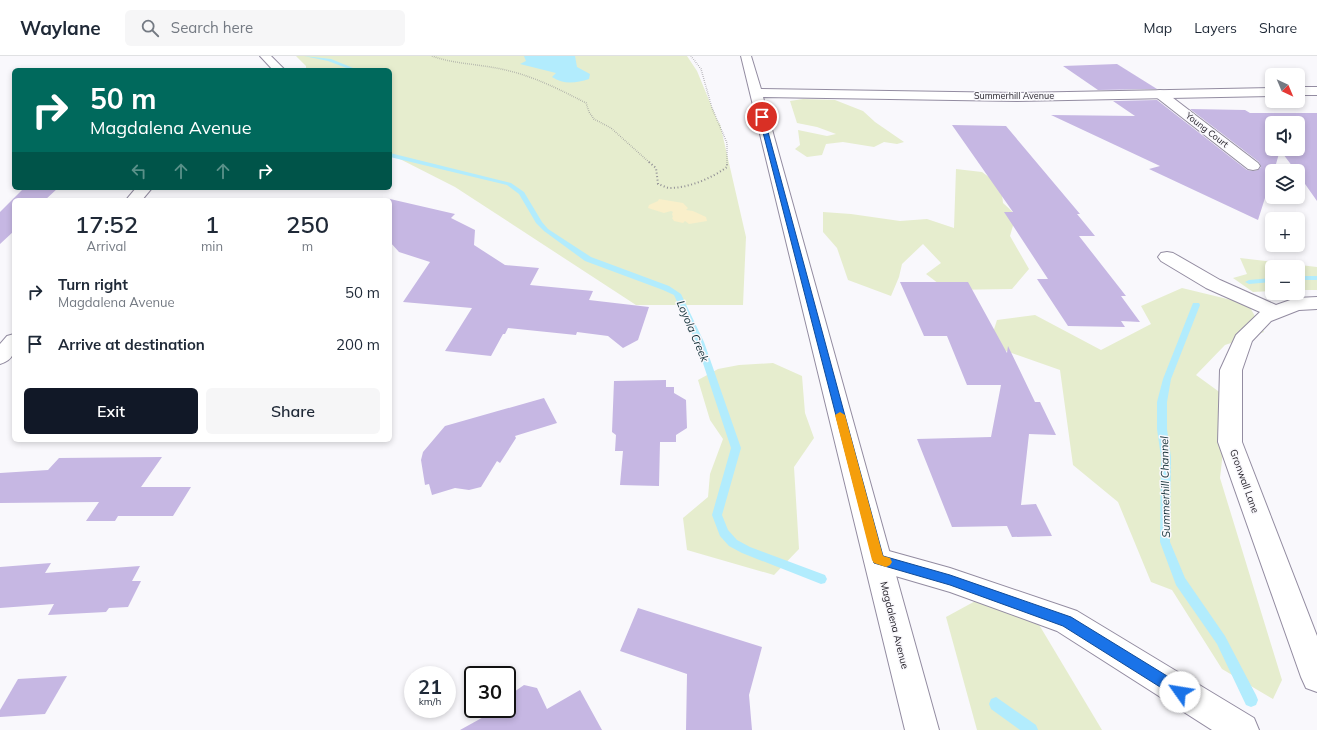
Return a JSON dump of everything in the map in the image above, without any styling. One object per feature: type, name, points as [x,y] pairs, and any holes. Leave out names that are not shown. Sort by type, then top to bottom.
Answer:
[{"type":"street","points":[[266,56],[277,68]]},
{"type":"street","name":"Magdalena Avenue","points":[[746,56],[922,730]]},
{"type":"street","points":[[1305,92],[1317,91]]},
{"type":"street","name":"Summerhill Avenue","points":[[756,93],[1017,97],[1265,92]]},
{"type":"street","name":"Young Court","points":[[1160,94],[1253,166]]},
{"type":"street","points":[[136,198],[142,190]]},
{"type":"street","points":[[1167,257],[1212,284],[1276,312]]},
{"type":"street","name":"Gronwall Lane","points":[[1317,303],[1296,304],[1264,317],[1243,339],[1231,370],[1230,442],[1317,677]]},
{"type":"street","points":[[0,333],[12,336]]},
{"type":"street","points":[[0,357],[12,342]]},
{"type":"street","points":[[878,560],[950,580],[1067,621],[1242,730]]},
{"type":"path","points":[[432,56],[452,62],[500,69],[524,75],[586,103],[589,112],[594,119],[611,128],[656,168],[658,184],[669,188],[685,186],[719,174],[727,167],[727,143],[712,108],[702,69],[691,56]]},
{"type":"green space","points":[[296,56],[687,56],[697,71],[720,124],[746,237],[743,305],[636,305],[455,187],[392,155],[392,68],[306,68],[306,66]]},
{"type":"green space","points":[[803,99],[835,100],[863,111],[875,122],[904,142],[897,144],[884,142],[874,147],[843,142],[826,144],[822,155],[807,157],[795,149],[800,145],[798,130],[827,136],[836,134],[817,127],[797,123],[790,101]]},
{"type":"green space","points":[[956,169],[982,172],[1001,186],[1003,203],[1016,215],[1010,236],[1029,269],[1012,289],[947,290],[926,274],[941,263],[923,244],[902,264],[899,277],[891,296],[848,280],[837,248],[823,232],[823,212],[851,214],[900,221],[927,219],[954,228]]},
{"type":"green space","points":[[1240,258],[1265,261],[1265,291],[1253,292],[1233,278],[1247,274]]},
{"type":"green space","points":[[1305,266],[1317,267],[1317,290],[1305,290]]},
{"type":"green space","points":[[1182,288],[1248,304],[1264,332],[1225,345],[1196,375],[1229,399],[1220,478],[1282,680],[1273,699],[1222,669],[1172,590],[1151,582],[1118,502],[1073,465],[1060,370],[989,345],[997,320],[1035,315],[1101,350],[1151,324],[1141,306]]},
{"type":"green space","points":[[773,363],[802,376],[805,413],[814,438],[794,467],[799,549],[774,575],[687,550],[683,518],[708,497],[710,474],[723,439],[710,420],[698,380],[718,369],[739,365]]},
{"type":"green space","points":[[979,599],[1038,623],[1102,730],[977,730],[946,617]]},
{"type":"sand","points":[[659,199],[683,203],[688,208],[686,210],[693,211],[706,217],[707,221],[689,224],[685,221],[683,223],[674,221],[672,218],[673,212],[671,211],[664,213],[648,208],[649,205],[658,201]]},
{"type":"water","points":[[524,56],[575,56],[577,67],[590,74],[589,79],[579,82],[557,80],[552,77],[556,73],[520,64],[526,61]]},
{"type":"building","points":[[1117,64],[1157,89],[1098,90],[1063,66]]},
{"type":"building","points":[[1157,100],[1247,170],[1253,171],[1258,170],[1261,167],[1259,162],[1190,109],[1245,110],[1250,113],[1317,113],[1317,201],[1305,184],[1305,164],[1291,164],[1285,156],[1305,156],[1305,116],[1265,116],[1265,156],[1278,156],[1276,164],[1265,164],[1265,198],[1258,220],[1149,169],[1160,166],[1051,115],[1135,116],[1113,101]]},
{"type":"building","points":[[952,125],[1006,126],[1080,214],[1077,214],[1095,236],[1079,236],[1126,296],[1121,296],[1140,322],[1121,321],[1125,327],[1068,326],[1037,279],[1048,279],[1004,212],[1013,212]]},
{"type":"building","points":[[22,190],[56,190],[47,198],[14,198]]},
{"type":"building","points":[[392,199],[455,214],[451,218],[475,230],[474,245],[505,265],[539,268],[530,285],[593,291],[589,300],[649,307],[638,340],[623,348],[608,336],[577,332],[576,335],[508,328],[491,356],[445,351],[472,308],[403,302],[430,262],[399,252],[392,244]]},
{"type":"building","points":[[12,200],[12,233],[0,244],[0,212]]},
{"type":"building","points":[[900,282],[968,282],[1007,353],[1008,346],[1035,402],[1040,402],[1056,435],[1029,434],[1021,505],[1036,504],[1052,536],[1012,537],[1007,526],[952,527],[917,439],[991,437],[1001,385],[967,385],[947,336],[924,336]]},
{"type":"building","points":[[666,380],[666,387],[674,387],[674,393],[686,400],[687,428],[676,435],[676,442],[660,442],[659,486],[620,485],[623,451],[615,451],[616,435],[612,432],[614,381]]},
{"type":"building","points":[[544,398],[557,423],[515,436],[516,438],[500,463],[497,461],[481,487],[469,490],[455,488],[432,495],[429,484],[425,485],[421,460],[423,452],[445,426]]},
{"type":"building","points":[[162,457],[141,487],[191,487],[173,516],[118,516],[115,521],[86,521],[99,502],[0,503],[0,473],[48,470],[59,458]]},
{"type":"building","points":[[51,563],[45,573],[140,566],[132,581],[141,581],[128,607],[109,608],[106,612],[48,615],[54,604],[0,608],[0,567]]},
{"type":"building","points":[[638,608],[762,647],[749,695],[752,730],[686,730],[687,674],[620,651]]},
{"type":"building","points":[[67,676],[45,714],[0,717],[0,710],[18,679]]},
{"type":"building","points":[[524,685],[537,688],[547,709],[580,690],[602,730],[460,730],[482,718],[516,718],[516,691]]},
{"type":"waterway","name":"Loyola Creek","points":[[306,56],[329,60],[351,68]]},
{"type":"waterway","name":"Loyola Creek","points":[[392,155],[509,184],[522,193],[539,223],[546,230],[588,259],[666,288],[677,294],[700,342],[736,448],[717,515],[724,533],[733,543],[746,550],[821,579]]},
{"type":"waterway","name":"Summerhill Channel","points":[[1305,278],[1317,278]]},
{"type":"waterway","name":"Summerhill Channel","points":[[1249,282],[1265,281]]},
{"type":"waterway","name":"Summerhill Channel","points":[[1196,305],[1167,379],[1162,402],[1162,429],[1166,457],[1165,542],[1180,581],[1221,640],[1251,700]]},
{"type":"waterway","points":[[996,704],[1031,730]]},
{"type":"slow traffic","points":[[840,415],[878,560],[886,562]]},
{"type":"route","points":[[762,117],[878,560],[950,580],[1067,621],[1180,692]]}]
